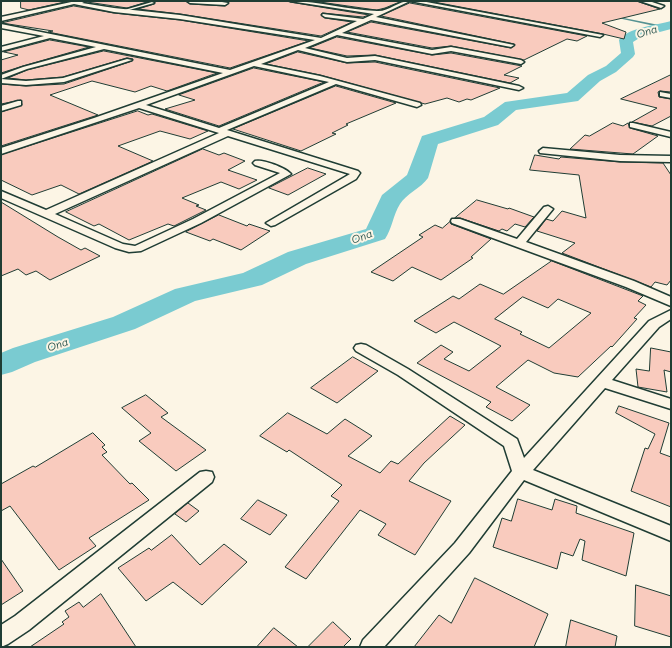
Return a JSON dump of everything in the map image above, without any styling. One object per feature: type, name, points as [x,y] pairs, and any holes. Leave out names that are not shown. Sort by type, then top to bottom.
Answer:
[{"type":"street","points":[[1,19],[84,1]]},
{"type":"street","points":[[190,1],[225,3]]},
{"type":"street","points":[[293,1],[380,13]]},
{"type":"street","points":[[1,151],[138,105],[320,40],[407,1]]},
{"type":"street","points":[[413,1],[600,35]]},
{"type":"street","points":[[441,6],[455,1]]},
{"type":"street","points":[[643,1],[661,6]]},
{"type":"street","points":[[74,3],[122,11],[180,17],[320,40]]},
{"type":"street","points":[[319,14],[368,19],[510,45]]},
{"type":"street","points":[[1,26],[108,46],[229,72]]},
{"type":"street","points":[[335,33],[432,52],[452,49],[521,62]]},
{"type":"street","points":[[1,49],[53,36]]},
{"type":"street","points":[[1,77],[50,61],[108,46]]},
{"type":"street","points":[[297,48],[347,60],[374,58],[519,88]]},
{"type":"street","points":[[1,81],[26,83],[64,80],[129,60]]},
{"type":"street","points":[[250,64],[335,82],[417,105]]},
{"type":"street","points":[[46,214],[335,82]]},
{"type":"street","points":[[663,94],[671,96]]},
{"type":"street","points":[[1,108],[18,102]]},
{"type":"street","points":[[138,105],[355,173],[353,177],[271,223]]},
{"type":"street","points":[[633,125],[671,135]]},
{"type":"street","points":[[543,151],[620,158],[671,159]]},
{"type":"street","points":[[1,194],[119,246],[137,250],[197,221],[286,174],[282,171],[258,163]]},
{"type":"street","points":[[519,243],[548,209]]},
{"type":"street","points":[[456,221],[630,284],[671,302]]},
{"type":"street","points":[[370,647],[462,548],[521,472],[654,324],[671,314]]},
{"type":"street","points":[[362,348],[403,372],[511,443],[521,472],[671,534]]},
{"type":"street","points":[[602,382],[671,404]]},
{"type":"street","points":[[1,637],[22,623],[206,477]]},
{"type":"lane","points":[[122,11],[153,3]]},
{"type":"building","points":[[21,1],[69,1],[29,10],[21,8]]},
{"type":"building","points":[[87,1],[150,1],[127,8]]},
{"type":"building","points":[[153,1],[186,1],[190,4],[225,6],[229,3],[225,1],[289,1],[369,15],[363,17],[322,13],[321,15],[325,18],[352,22],[321,36],[138,9],[154,4],[155,3]]},
{"type":"building","points":[[313,1],[402,1],[377,10]]},
{"type":"building","points":[[429,1],[636,1],[660,9],[602,23],[626,32],[624,39]]},
{"type":"building","points":[[410,3],[587,36],[577,41],[567,39],[524,60],[451,46],[432,48],[347,32],[371,22],[511,48],[515,45],[381,16]]},
{"type":"building","points":[[74,6],[114,13],[180,20],[309,41],[230,68],[48,32],[53,31],[2,23]]},
{"type":"building","points":[[337,37],[432,55],[451,53],[522,66],[504,75],[519,78],[510,83],[375,55],[347,56],[310,48]]},
{"type":"building","points":[[50,40],[89,47],[1,73],[1,60],[18,55],[4,52]]},
{"type":"building","points":[[104,51],[217,73],[167,91],[151,86],[135,92],[92,81],[50,95],[98,115],[1,146],[1,112],[22,105],[21,100],[1,104],[1,84],[26,86],[64,84],[132,61],[133,59],[127,58],[63,77],[26,80],[8,78],[27,70]]},
{"type":"building","points":[[298,52],[347,63],[375,62],[500,88],[471,100],[467,99],[459,102],[447,98],[425,104],[320,75],[266,64]]},
{"type":"building","points":[[254,68],[324,82],[219,126],[165,109],[195,100],[179,95]]},
{"type":"building","points":[[671,75],[671,92],[658,92],[659,97],[671,99],[671,116],[652,126],[632,122],[657,108],[621,99]]},
{"type":"building","points":[[336,86],[396,103],[346,124],[348,125],[332,133],[336,134],[301,151],[233,129]]},
{"type":"building","points":[[138,111],[208,131],[190,139],[160,131],[118,146],[153,161],[79,194],[61,185],[32,195],[1,180],[1,155]]},
{"type":"building","points":[[613,123],[623,126],[628,123],[630,128],[658,136],[633,154],[570,149],[585,135],[589,136]]},
{"type":"building","points":[[203,149],[219,155],[224,153],[245,161],[228,170],[257,180],[239,189],[221,182],[182,198],[199,205],[196,206],[206,210],[174,226],[168,224],[129,240],[99,224],[94,226],[66,212]]},
{"type":"building","points":[[535,155],[559,159],[561,157],[620,162],[663,163],[671,175],[671,280],[667,285],[655,282],[651,287],[562,253],[575,243],[537,231],[546,219],[553,221],[562,211],[586,218],[579,175],[530,170]]},
{"type":"building","points":[[308,168],[326,174],[288,195],[269,188]]},
{"type":"building","points":[[477,200],[508,209],[509,208],[534,217],[525,227],[515,224],[507,231],[502,229],[499,231],[460,218],[455,218]]},
{"type":"building","points":[[1,202],[81,250],[85,248],[100,256],[50,280],[36,271],[26,275],[18,269],[1,276]]},
{"type":"building","points":[[219,215],[247,226],[249,224],[270,231],[241,250],[213,239],[210,241],[186,232]]},
{"type":"building","points":[[450,222],[451,224],[491,239],[471,257],[473,258],[441,280],[412,267],[393,281],[371,272],[423,237],[419,235],[435,225],[442,228]]},
{"type":"building","points":[[552,261],[643,296],[638,301],[646,305],[634,318],[637,319],[612,347],[611,346],[578,377],[554,373],[528,360],[496,387],[530,405],[512,421],[486,407],[491,402],[417,363],[441,345],[453,352],[444,359],[469,371],[501,346],[454,322],[436,333],[414,321],[453,296],[459,299],[480,284],[503,294]],"holes":[[[523,297],[548,308],[558,299],[591,313],[549,348],[520,334],[522,332],[495,319]]]},
{"type":"building","points":[[651,348],[671,352],[671,372],[664,370],[667,392],[638,387],[636,369],[649,371]]},
{"type":"building","points":[[353,357],[378,371],[337,403],[311,388]]},
{"type":"building","points":[[146,395],[168,413],[161,417],[206,450],[176,471],[139,441],[151,433],[122,408]]},
{"type":"building","points":[[619,406],[669,423],[660,453],[671,457],[671,507],[631,491],[645,448],[648,449],[655,434],[616,413]]},
{"type":"building","points":[[288,413],[327,434],[345,419],[372,436],[348,456],[380,473],[391,461],[398,464],[450,416],[465,425],[424,463],[409,481],[451,501],[415,555],[378,535],[386,524],[360,510],[306,579],[285,567],[339,501],[331,496],[342,485],[289,450],[287,452],[260,436]]},
{"type":"building","points":[[93,433],[105,445],[102,447],[107,452],[102,455],[130,484],[132,483],[149,500],[89,538],[96,546],[59,570],[10,506],[1,511],[1,484],[33,466],[35,467]]},
{"type":"building","points":[[518,499],[552,510],[555,499],[577,506],[576,513],[634,533],[626,576],[582,560],[585,541],[580,539],[573,556],[561,552],[557,569],[493,547],[502,518],[511,521]]},
{"type":"building","points":[[258,500],[287,515],[270,535],[241,519]]},
{"type":"building","points":[[188,503],[199,511],[186,522],[175,514]]},
{"type":"building","points":[[172,535],[200,565],[224,544],[247,562],[202,605],[173,582],[146,601],[118,568],[149,548],[151,550]]},
{"type":"building","points":[[1,559],[23,591],[1,605]]},
{"type":"building","points":[[475,578],[548,614],[534,647],[414,647],[439,615],[451,623]]},
{"type":"building","points":[[636,585],[671,596],[671,637],[635,626]]},
{"type":"building","points":[[101,594],[136,647],[30,647],[64,624],[62,622],[69,617],[65,611],[79,602],[83,607]]},
{"type":"building","points":[[571,620],[617,636],[615,647],[566,647]]},
{"type":"building","points":[[333,622],[351,639],[343,647],[308,647]]},
{"type":"building","points":[[274,628],[298,647],[257,647]]},
{"type":"waterway","points":[[614,17],[664,27]]},
{"type":"waterway","name":"Ona","points":[[1,365],[24,355],[124,323],[185,295],[252,279],[297,258],[376,234],[390,200],[417,178],[429,140],[491,121],[511,106],[572,97],[594,78],[611,69],[628,54],[626,40],[636,34],[671,25]]}]
